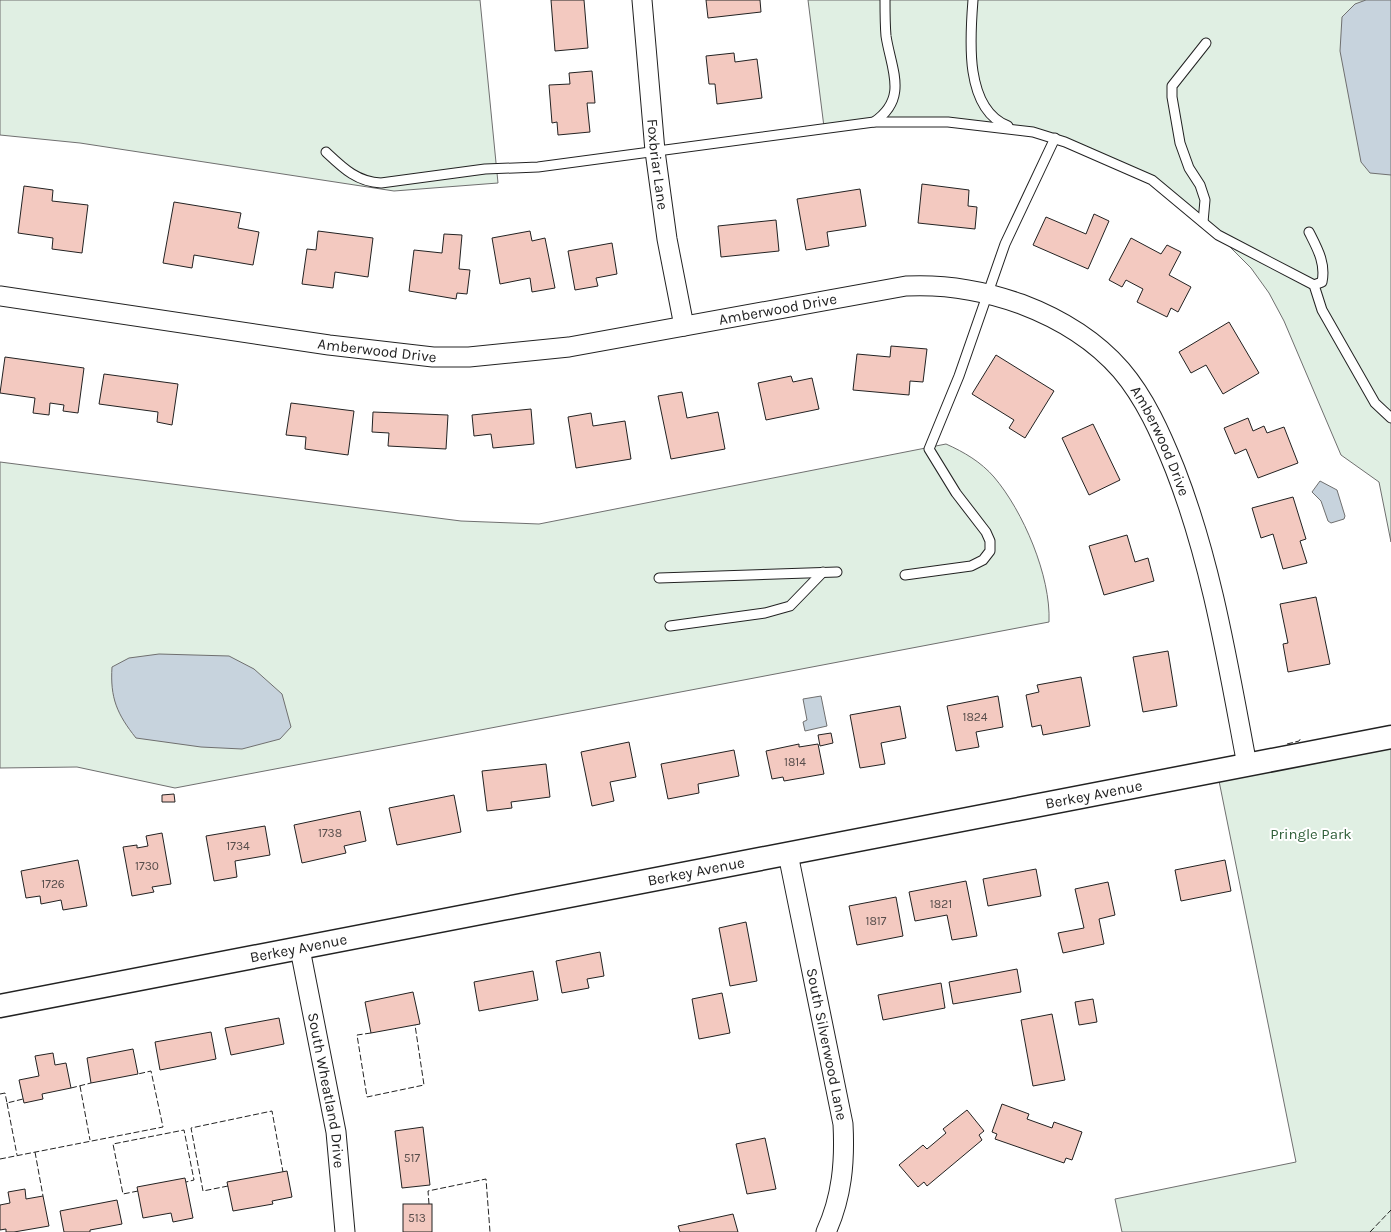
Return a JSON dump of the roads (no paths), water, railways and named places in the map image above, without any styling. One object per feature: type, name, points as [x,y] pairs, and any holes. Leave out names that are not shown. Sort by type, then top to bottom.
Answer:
[{"type":"street","name":"Foxbriar Lane","points":[[642,0],[656,151],[667,238],[684,326]]},
{"type":"street","name":"Amberwood Drive","points":[[0,296],[329,345],[433,356],[470,357],[523,353],[906,286],[926,285],[988,294],[1046,314],[1100,349],[1120,369],[1146,406],[1171,459],[1202,544],[1213,590],[1247,765]]},
{"type":"street","name":"Berkey Avenue","points":[[0,1006],[1391,737]]},
{"type":"street","name":"South Silverwood Lane","points":[[788,854],[843,1124],[844,1156],[841,1187],[835,1212],[826,1232]]},
{"type":"street","name":"South Wheatland Drive","points":[[300,949],[336,1132],[345,1232]]},
{"type":"lane","points":[[874,122],[883,115],[891,104],[895,90],[894,70],[886,36],[885,0]]},
{"type":"lane","points":[[973,0],[972,67],[978,93],[998,122],[1018,130]]},
{"type":"lane","points":[[1203,222],[1205,200],[1200,185],[1189,168],[1180,143],[1172,86],[1206,43]]},
{"type":"lane","points":[[326,152],[348,173],[368,182],[381,182],[485,169],[538,167],[874,122],[948,122],[1018,130],[1055,138],[1152,180],[1218,235],[1251,255],[1314,285],[1322,282],[1324,273],[1321,256],[1309,232]]},
{"type":"lane","points":[[905,575],[971,566],[983,560],[990,552],[990,541],[986,532],[956,493],[929,449],[959,376],[1006,244],[1055,138]]},
{"type":"lane","points":[[1314,285],[1322,310],[1375,404],[1391,418]]},
{"type":"lane","points":[[670,626],[765,613],[790,606],[823,572]]},
{"type":"lane","points":[[659,578],[837,572]]},
{"type":"park label","name":"Pringle Park","points":[[1311,834]]}]
